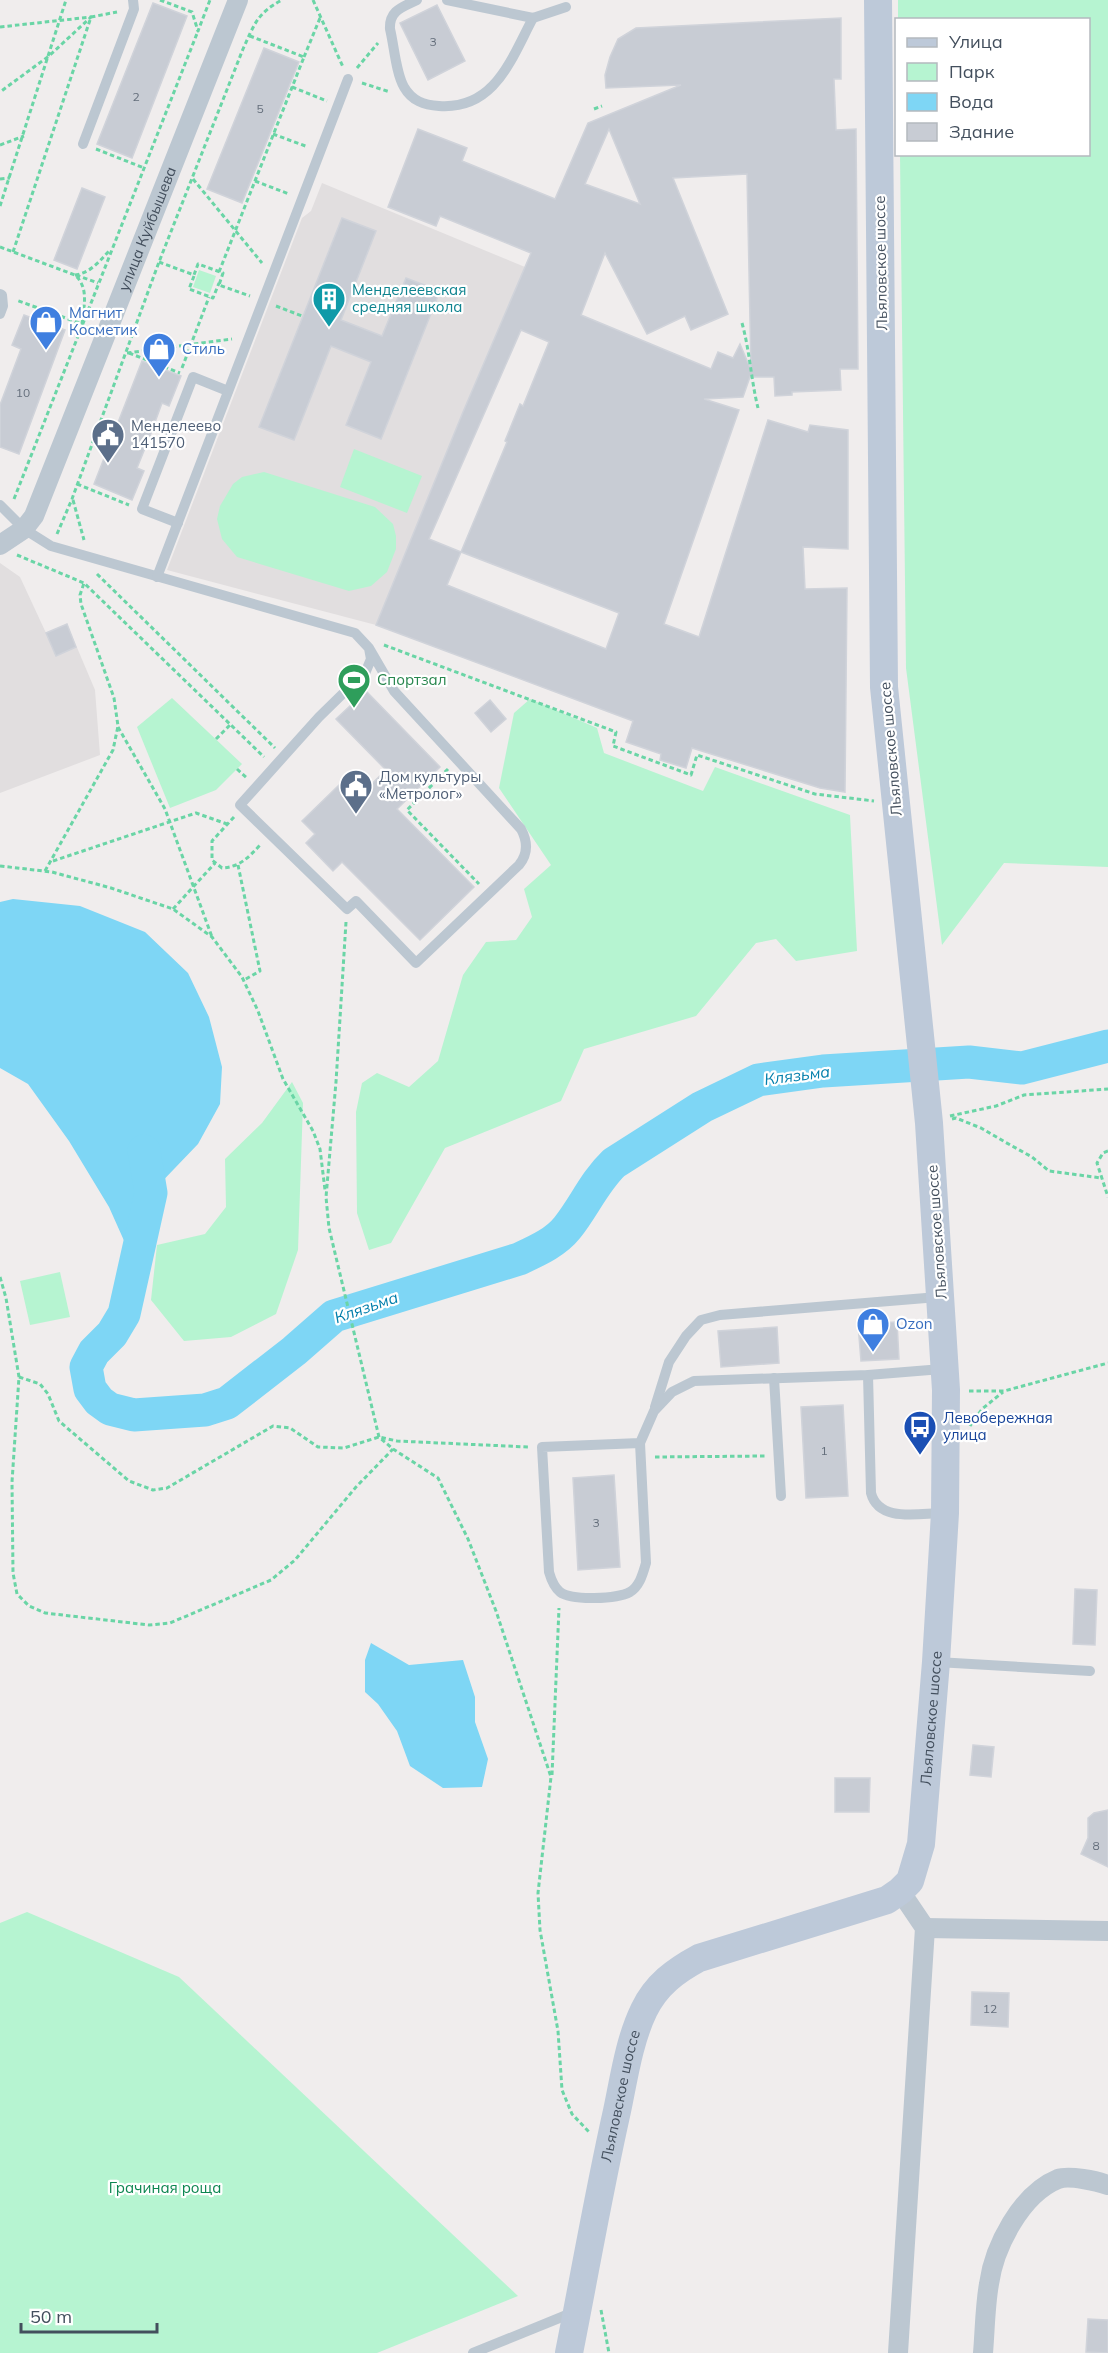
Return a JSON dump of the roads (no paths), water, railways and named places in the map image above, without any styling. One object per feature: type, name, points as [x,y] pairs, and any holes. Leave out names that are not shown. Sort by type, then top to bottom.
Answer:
[{"type":"street","name":"улица Куйбышева","points":[[7,549],[34,516],[238,0]]},
{"type":"street","name":"Льяловское шоссе","points":[[570,2353],[608,2152],[637,2030],[644,2011],[664,1982],[679,1969],[699,1958],[887,1899],[910,1881],[921,1844],[945,1513],[946,1379],[929,1123],[884,687],[878,0]]},
{"type":"street","points":[[898,2353],[925,1928],[900,1891]]},
{"type":"street","points":[[925,1928],[1108,1931]]},
{"type":"street","points":[[983,2353],[989,2282],[1002,2243],[1019,2211],[1037,2192],[1060,2178],[1095,2181],[1108,2185]]},
{"type":"lane","points":[[417,0],[394,12],[390,19],[390,29],[403,86],[412,99],[428,106],[447,107],[470,103],[490,90],[505,72],[533,18]]},
{"type":"lane","points":[[447,0],[533,18],[566,7]]},
{"type":"lane","points":[[83,144],[134,5]]},
{"type":"lane","points":[[157,577],[348,78]]},
{"type":"lane","points":[[0,314],[3,306],[1,295]]},
{"type":"lane","points":[[178,523],[142,509],[192,377],[228,391]]},
{"type":"lane","points":[[3,509],[24,529],[51,546],[355,633],[369,648],[394,691],[521,829],[526,838],[525,858],[416,963],[356,901],[347,909],[240,805],[319,717],[366,671],[371,659],[369,648]]},
{"type":"lane","points":[[640,1443],[542,1447],[549,1572],[552,1582],[560,1592],[580,1598],[615,1596],[630,1591],[640,1581],[646,1563],[640,1443],[654,1411],[669,1362],[686,1336],[701,1320],[720,1315],[941,1296]]},
{"type":"lane","points":[[654,1411],[672,1392],[694,1381],[868,1375],[946,1379]]},
{"type":"lane","points":[[868,1375],[871,1493],[874,1503],[880,1508],[897,1514],[945,1513]]},
{"type":"lane","points":[[774,1378],[781,1496]]},
{"type":"lane","points":[[936,1662],[1090,1671]]},
{"type":"lane","points":[[473,2353],[577,2311]]},
{"type":"water","points":[[13,899],[80,906],[145,932],[188,973],[209,1017],[222,1067],[220,1104],[198,1144],[151,1193],[134,1263],[109,1207],[69,1141],[28,1084],[0,1068],[0,902]]},
{"type":"water","points":[[371,1643],[409,1665],[463,1660],[475,1697],[475,1722],[488,1759],[482,1787],[443,1788],[410,1766],[397,1731],[378,1704],[365,1692],[365,1660]]},
{"type":"waterway","name":"Клязьма","points":[[144,1151],[151,1193],[124,1314],[112,1334],[94,1352],[86,1367],[90,1389],[99,1401],[110,1409],[134,1415],[205,1410],[227,1403],[294,1351],[334,1316],[519,1259],[538,1250],[557,1238],[567,1228],[614,1163],[702,1107],[758,1080],[823,1071],[969,1062],[1022,1068],[1108,1046]]},
{"type":"place","name":"Менделеевская средняя школа","points":[[329,328]]},
{"type":"place","name":"Магнит Косметик","points":[[46,351]]},
{"type":"place","name":"Стиль","points":[[159,378]]},
{"type":"place","name":"Менделеево 141570","points":[[108,464]]},
{"type":"place","name":"Спортзал","points":[[354,709]]},
{"type":"place","name":"Дом культуры «Метролог»","points":[[356,815]]},
{"type":"place","name":"Ozon","points":[[873,1353]]},
{"type":"place","name":"Левобережная улица","points":[[920,1456]]},
{"type":"park label","name":"Грачиная роща","points":[[165,2188]]}]
